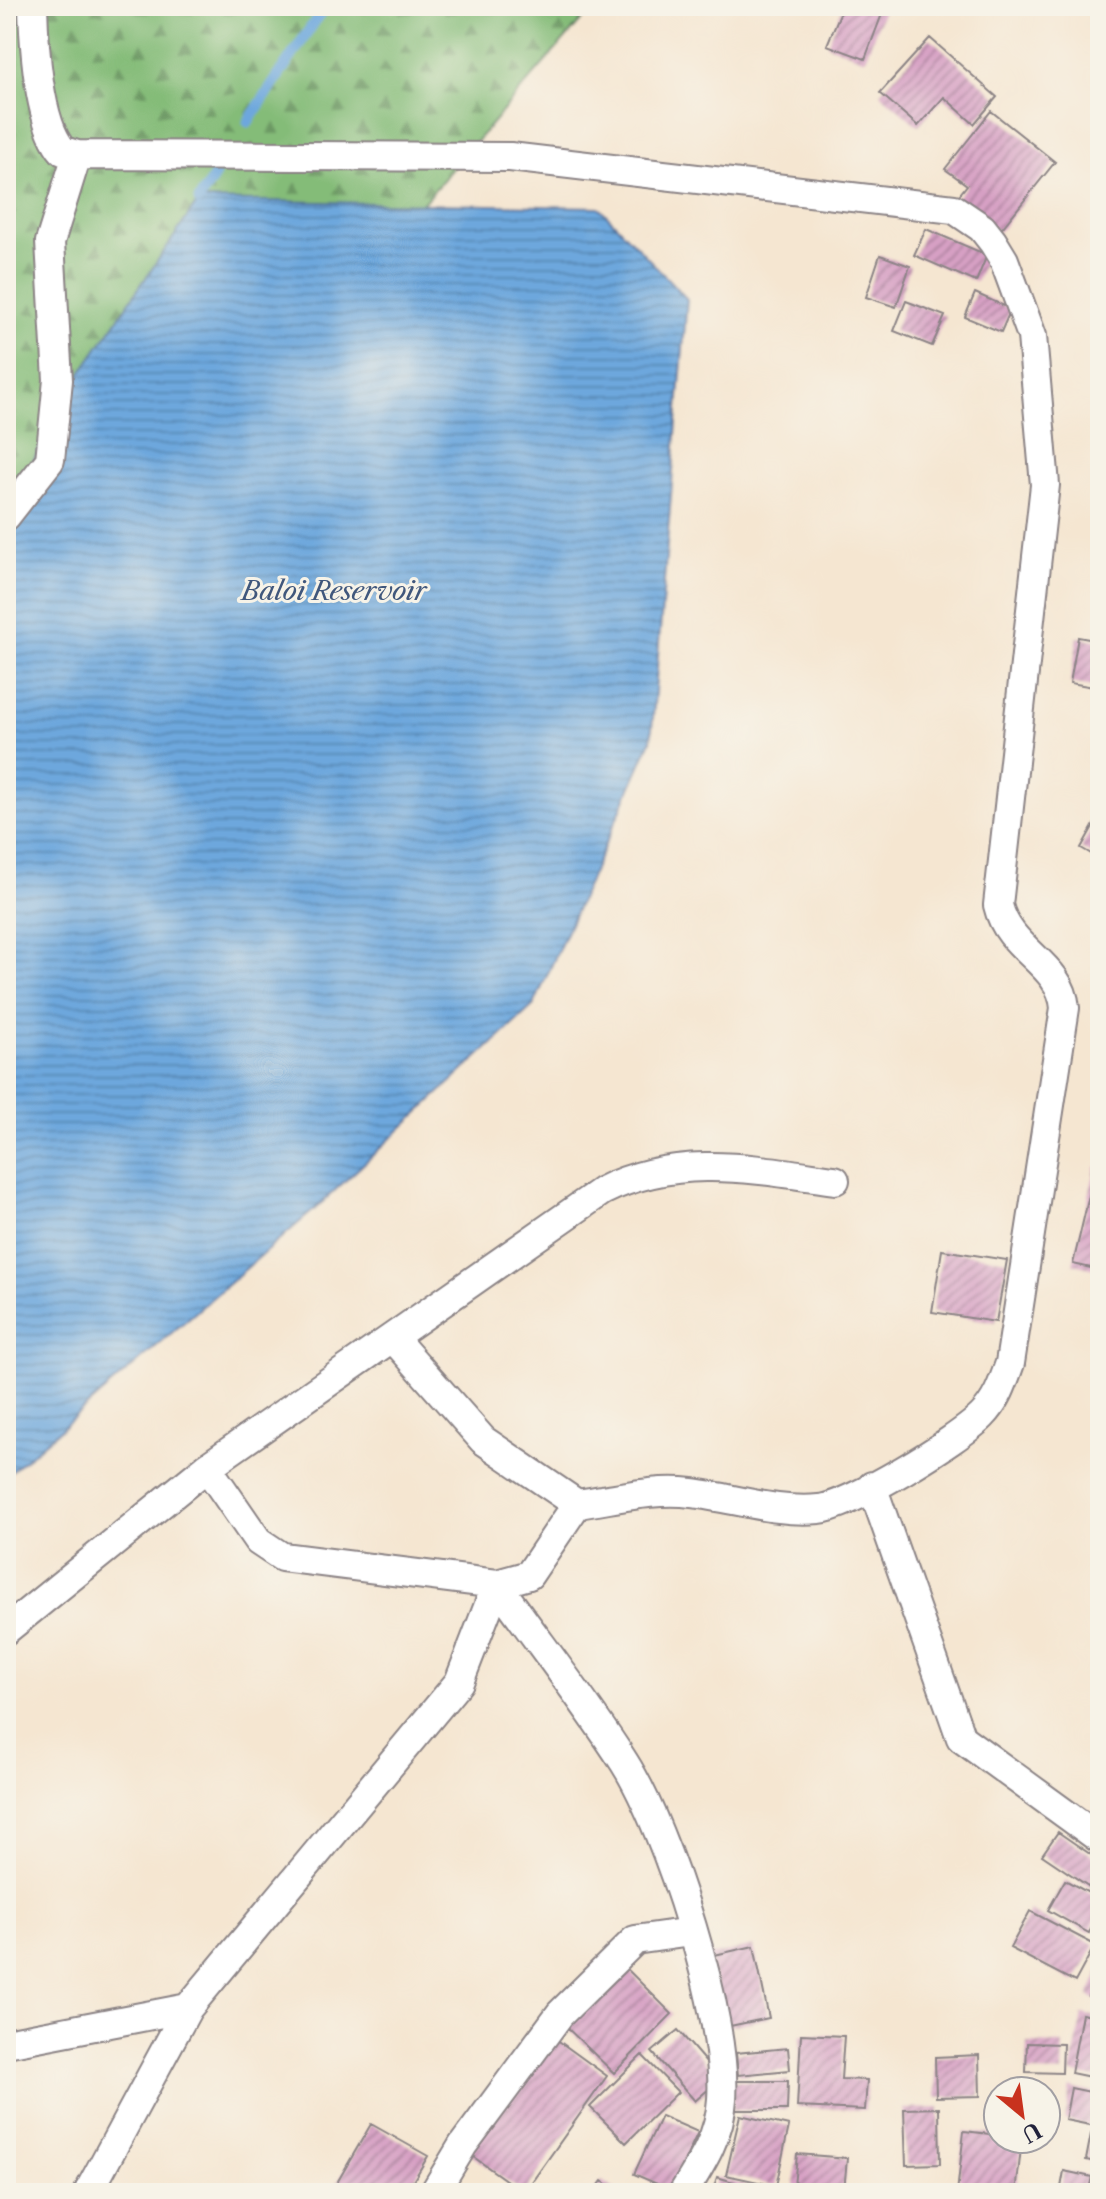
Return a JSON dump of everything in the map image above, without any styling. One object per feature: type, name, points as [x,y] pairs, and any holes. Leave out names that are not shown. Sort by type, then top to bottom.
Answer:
[{"type":"street","points":[[33,6],[34,49],[51,131],[63,151],[77,155],[510,157],[954,209],[982,228],[993,242],[1004,260],[1032,336],[1045,485],[998,905],[1002,922],[1014,941],[1055,976],[1065,1008],[1010,1363],[1001,1392],[983,1416],[951,1442],[823,1509],[776,1509],[691,1493],[662,1492],[577,1504],[483,1440],[393,1338]]},
{"type":"street","points":[[6,516],[50,460],[58,380],[50,242],[77,155]]},
{"type":"street","points":[[6,1630],[207,1467],[602,1191],[626,1179],[696,1165],[835,1180]]},
{"type":"street","points":[[207,1467],[258,1541],[282,1557],[497,1584],[529,1575],[577,1504]]},
{"type":"street","points":[[872,1486],[961,1738],[1100,1839]]},
{"type":"street","points":[[497,1584],[626,1764],[673,1871],[716,2022],[722,2100],[717,2130],[708,2154],[683,2193]]},
{"type":"street","points":[[88,2193],[188,2008],[459,1682],[497,1584]]},
{"type":"street","points":[[434,2193],[463,2145],[560,2014],[635,1940],[691,1932]]},
{"type":"street","points":[[6,2043],[188,2008]]},
{"type":"green space","points":[[6,6],[594,6],[422,204],[199,201],[6,514]]},
{"type":"water","name":"Baloi Reservoir","points":[[199,200],[599,207],[687,299],[651,741],[534,1005],[316,1208],[6,1476],[6,514],[70,389]]},
{"type":"building","points":[[843,6],[885,6],[865,59],[827,45]]},
{"type":"building","points":[[930,38],[997,97],[974,124],[944,97],[918,126],[880,93]]},
{"type":"building","points":[[991,111],[1055,162],[999,232],[956,199],[967,185],[945,169]]},
{"type":"building","points":[[926,229],[987,255],[976,282],[914,255]]},
{"type":"building","points":[[880,255],[910,266],[896,307],[866,297]]},
{"type":"building","points":[[975,293],[1011,309],[1001,332],[965,317]]},
{"type":"building","points":[[906,301],[945,316],[932,346],[894,331]]},
{"type":"building","points":[[1078,637],[1100,641],[1100,688],[1070,683]]},
{"type":"building","points":[[1100,814],[1100,859],[1081,848]]},
{"type":"building","points":[[1096,1166],[1100,1167],[1100,1270],[1073,1264]]},
{"type":"building","points":[[942,1250],[1007,1260],[996,1322],[932,1312]]},
{"type":"building","points":[[1058,1832],[1100,1861],[1100,1894],[1042,1855]]},
{"type":"building","points":[[1065,1880],[1100,1899],[1100,1912],[1089,1933],[1048,1910]]},
{"type":"building","points":[[1030,1911],[1095,1945],[1075,1982],[1010,1948]]},
{"type":"building","points":[[754,1946],[769,2018],[725,2027],[710,1956]]},
{"type":"building","points":[[621,1963],[672,2014],[614,2073],[562,2023]]},
{"type":"building","points":[[1100,1969],[1100,2001],[1088,1996]]},
{"type":"building","points":[[1082,2014],[1100,2017],[1100,2079],[1071,2073]]},
{"type":"building","points":[[678,2030],[720,2079],[695,2101],[652,2052]]},
{"type":"building","points":[[545,2031],[607,2076],[524,2193],[461,2148]]},
{"type":"building","points":[[801,2034],[844,2036],[841,2079],[867,2080],[865,2110],[797,2107]]},
{"type":"building","points":[[1027,2043],[1063,2044],[1062,2073],[1026,2072]]},
{"type":"building","points":[[788,2048],[790,2070],[738,2075],[736,2053]]},
{"type":"building","points":[[642,2055],[678,2092],[626,2143],[590,2107]]},
{"type":"building","points":[[979,2055],[980,2096],[936,2097],[935,2057]]},
{"type":"building","points":[[733,2081],[788,2081],[787,2110],[733,2110]]},
{"type":"building","points":[[1071,2088],[1100,2094],[1100,2127],[1065,2120]]},
{"type":"building","points":[[939,2108],[940,2164],[906,2165],[904,2109]]},
{"type":"building","points":[[740,2115],[789,2126],[776,2186],[726,2175]]},
{"type":"building","points":[[661,2116],[698,2132],[671,2190],[634,2174]]},
{"type":"building","points":[[371,2124],[428,2156],[406,2193],[331,2193]]},
{"type":"building","points":[[964,2131],[982,2133],[982,2155],[1020,2155],[1016,2193],[957,2193]]},
{"type":"building","points":[[1091,2134],[1100,2135],[1100,2163],[1086,2160]]},
{"type":"building","points":[[797,2154],[847,2158],[844,2191],[794,2187]]},
{"type":"building","points":[[1064,2171],[1092,2177],[1088,2193],[1060,2193]]},
{"type":"building","points":[[717,2177],[767,2192],[767,2193],[712,2193]]},
{"type":"building","points":[[602,2181],[620,2193],[593,2193]]},
{"type":"waterway","points":[[248,122],[325,6]]},
{"type":"waterway","points":[[199,200],[215,175]]}]
